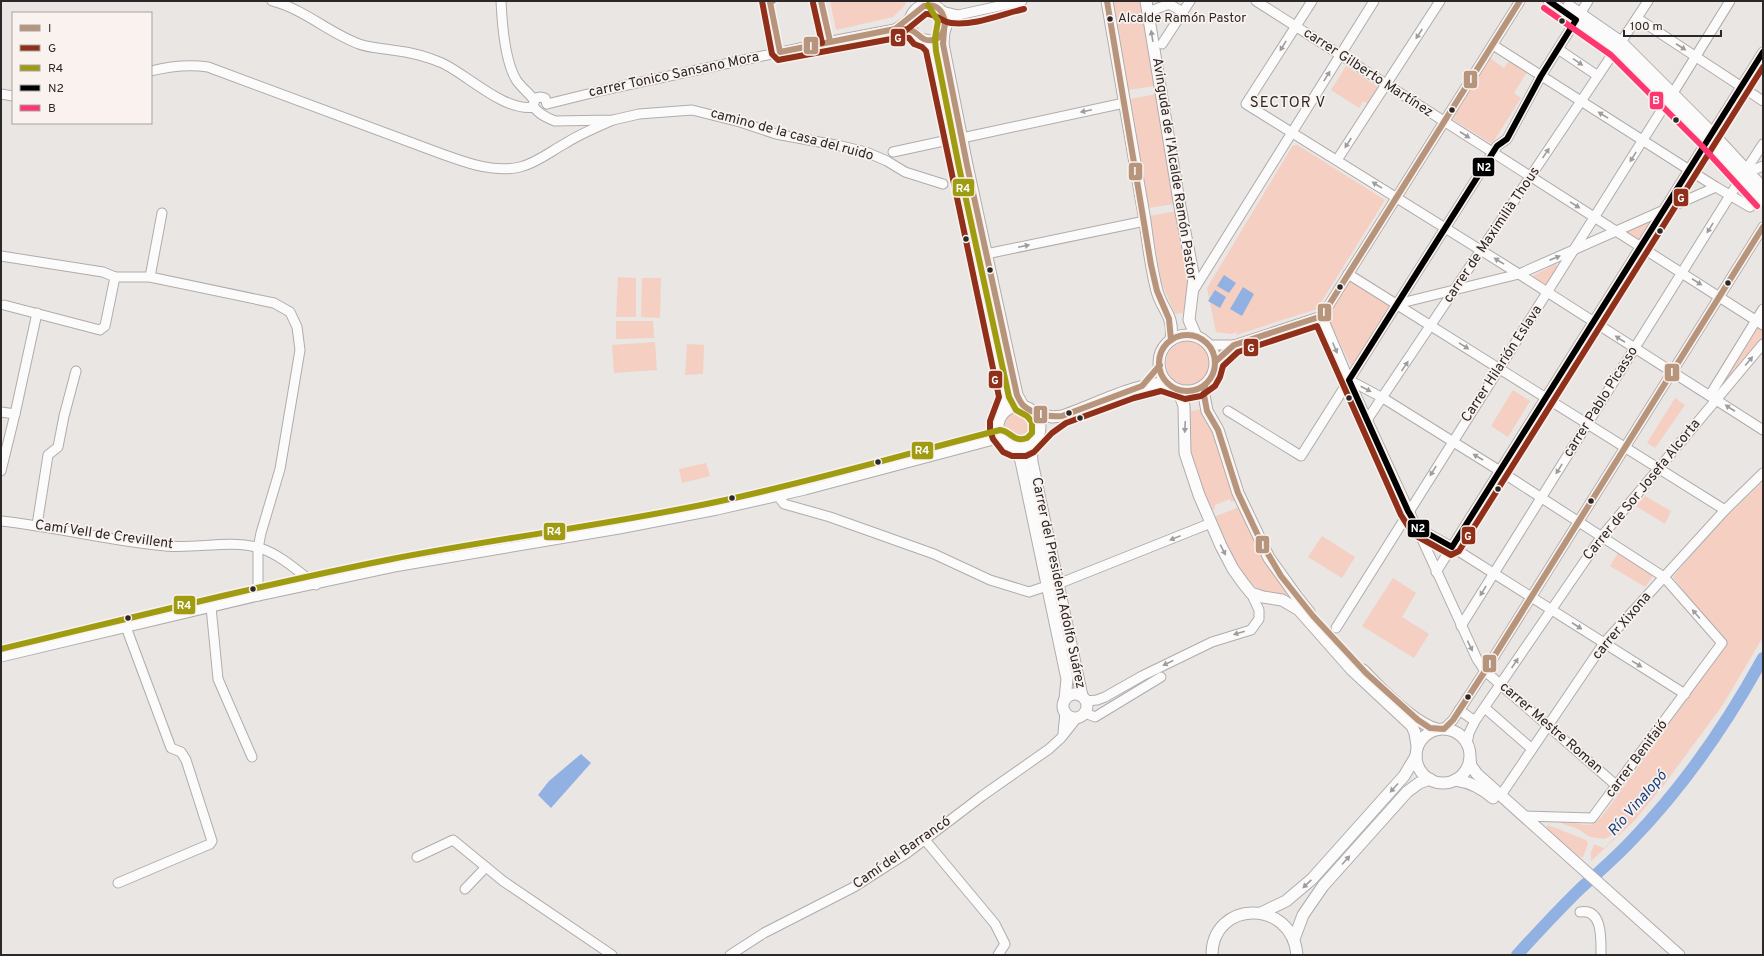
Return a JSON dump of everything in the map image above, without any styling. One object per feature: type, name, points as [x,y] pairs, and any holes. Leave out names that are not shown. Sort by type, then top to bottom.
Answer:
[{"type":"main road","points":[[1107,1],[1146,221],[1148,245],[1158,293],[1172,324],[1171,340]]},
{"type":"main road","points":[[1549,1],[1578,17],[1618,46],[1670,96],[1745,173],[1763,188]]},
{"type":"main road","points":[[1562,1],[1578,17]]},
{"type":"main road","points":[[945,29],[936,39],[926,40],[919,38],[913,31],[911,23],[916,8],[929,5],[939,7],[946,19],[945,29],[943,44],[957,138],[1007,397],[1007,404],[998,426],[1001,438],[1009,446],[1015,448],[1026,448],[1062,416]]},
{"type":"main road","name":"Avinguda de l'Alcalde Ramón Pastor","points":[[1147,6],[1180,207],[1194,278],[1189,320],[1196,336]]},
{"type":"main road","points":[[926,40],[935,51],[986,254],[1017,395],[1023,406],[1034,412],[1052,417],[1062,416],[1142,386],[1156,383],[1193,390],[1205,385]]},
{"type":"main road","points":[[1745,173],[1763,201]]},
{"type":"main road","points":[[1572,865],[1524,816],[1474,772],[1471,766],[1467,744],[1458,733],[1430,728],[1418,720],[1366,674],[1305,607],[1277,570],[1262,544],[1238,493],[1218,430],[1207,411],[1204,395],[1205,385],[1214,371],[1215,362],[1213,353],[1208,345],[1196,336],[1182,336],[1171,340],[1161,355],[1160,365],[1164,377],[1173,387],[1184,406],[1185,453],[1199,495],[1232,569],[1251,593],[1263,597],[1282,600],[1299,610],[1352,670],[1412,726],[1415,733],[1420,769],[1430,779],[1442,782],[1455,780],[1471,783],[1486,792],[1610,898],[1679,955]]},
{"type":"main road","points":[[1142,386],[1160,365]]},
{"type":"main road","points":[[1002,414],[1012,407],[1023,406]]},
{"type":"main road","points":[[1034,412],[1040,423],[1039,436]]},
{"type":"main road","name":"Carrer del President Adolfo Suárez","points":[[1031,445],[1032,462],[1067,679],[1065,699]]},
{"type":"main road","name":"Carrer del President Adolfo Suárez","points":[[1015,448],[1021,461],[1084,699]]},
{"type":"main road","points":[[1075,694],[1084,699],[1087,707],[1086,713],[1081,717],[1076,719],[1065,714],[1062,706],[1068,696],[1075,694]]},
{"type":"main road","points":[[1261,913],[1286,901],[1312,879],[1404,776],[1426,735],[1441,729]]},
{"type":"main road","points":[[1455,780],[1465,772],[1470,760]]},
{"type":"main road","points":[[1294,939],[1302,915],[1323,886],[1407,792],[1419,783],[1430,779]]},
{"type":"main road","points":[[1610,898],[1668,955]]},
{"type":"main road","points":[[1212,955],[1214,943],[1223,927],[1232,919],[1242,914],[1261,913],[1281,921],[1289,929],[1294,939],[1297,955]]},
{"type":"street","points":[[272,1],[293,8],[348,40],[361,45],[421,56],[443,64],[488,93],[520,107],[536,106],[545,109],[547,104],[543,97],[538,97],[536,106]]},
{"type":"street","points":[[501,1],[503,33],[510,64],[517,80],[546,118],[555,121],[613,120]]},
{"type":"street","points":[[945,29],[958,15],[1022,1]]},
{"type":"street","points":[[1162,44],[1190,1]]},
{"type":"street","name":"carrer Gilberto Martínez","points":[[1256,1],[1759,323]]},
{"type":"street","points":[[1312,1],[1246,104],[1482,250],[1763,430]]},
{"type":"street","points":[[1193,291],[1374,1]]},
{"type":"street","points":[[1337,160],[1440,1]]},
{"type":"street","points":[[1208,345],[1234,345],[1322,316],[1520,1]]},
{"type":"street","points":[[1228,411],[1301,456],[1493,152],[1497,146],[1507,139],[1541,76],[1588,1]]},
{"type":"street","name":"carrer de Maximilià Thous","points":[[1367,420],[1648,1]]},
{"type":"street","name":"Carrer Hilarión Eslava","points":[[1336,628],[1408,511],[1548,293],[1730,1]]},
{"type":"street","points":[[1147,6],[1169,4],[1183,12]]},
{"type":"street","points":[[939,7],[958,15]]},
{"type":"street","name":"carrer Tonico Sansano Mora","points":[[895,29],[906,22],[916,8]]},
{"type":"street","points":[[1637,18],[1763,100]]},
{"type":"street","name":"carrer Tonico Sansano Mora","points":[[547,104],[604,90],[830,41],[895,29],[908,29],[913,31]]},
{"type":"street","points":[[1492,45],[1750,207]]},
{"type":"street","points":[[1558,49],[1598,76]]},
{"type":"street","points":[[1436,572],[1763,52]]},
{"type":"street","points":[[152,71],[174,66],[190,65],[208,67],[473,165],[497,169],[520,167],[544,158],[566,142],[613,120]]},
{"type":"street","points":[[1,94],[12,96]]},
{"type":"street","points":[[893,152],[1124,103]]},
{"type":"street","name":"camino de la casa del ruido","points":[[613,120],[639,114],[692,110],[740,122],[776,134],[866,152],[887,161],[905,172],[943,184]]},
{"type":"street","name":"carrer Pablo Picasso","points":[[1461,626],[1763,144]]},
{"type":"street","points":[[1745,173],[1763,166]]},
{"type":"street","points":[[1397,304],[1519,274],[1716,187]]},
{"type":"street","points":[[150,277],[162,213]]},
{"type":"street","points":[[986,254],[1146,221]]},
{"type":"street","points":[[1441,729],[1459,710],[1485,671],[1763,227]]},
{"type":"street","points":[[1,256],[103,272],[115,277],[150,277],[274,303],[290,312],[297,327],[300,350],[280,469],[261,532],[258,548],[258,596]]},
{"type":"street","points":[[1348,274],[1725,510]]},
{"type":"street","points":[[4,305],[100,330],[105,326],[115,277]]},
{"type":"street","points":[[1713,397],[1759,323],[1763,308]]},
{"type":"street","points":[[1,471],[37,313]]},
{"type":"street","name":"carrer Mestre Roman","points":[[1322,316],[1348,380],[1408,511],[1418,528],[1436,572],[1476,659],[1485,671],[1500,685],[1617,786]]},
{"type":"street","name":"Carrer de Sor Josefa Alcorta","points":[[1467,744],[1469,733],[1475,721],[1602,536],[1659,468],[1713,397],[1763,344]]},
{"type":"street","points":[[1215,362],[1234,345]]},
{"type":"street","points":[[37,526],[48,455],[58,447],[64,416],[76,371]]},
{"type":"street","points":[[1348,380],[1383,398],[1542,497],[1664,577]]},
{"type":"street","points":[[1,412],[15,414]]},
{"type":"street","points":[[1,657],[258,596],[316,585],[394,567],[717,510],[910,463],[1001,438]]},
{"type":"street","name":"carrer Xixona","points":[[1501,795],[1604,643],[1725,510],[1763,473]]},
{"type":"street","points":[[778,496],[784,504],[830,517],[934,554],[990,580],[1029,592],[1053,585],[1211,523]]},
{"type":"street","name":"Camí Vell de Crevillent","points":[[1,521],[142,544],[174,547],[230,545],[258,548],[284,560],[316,585]]},
{"type":"street","points":[[1418,528],[1452,547],[1685,694]]},
{"type":"street","name":"carrer Benifaió","points":[[1524,816],[1592,818],[1722,643],[1664,577]]},
{"type":"street","points":[[1084,699],[1097,700],[1105,697],[1142,676],[1218,639],[1251,630],[1259,619],[1259,610],[1251,593]]},
{"type":"street","points":[[210,607],[218,679],[252,756]]},
{"type":"street","points":[[118,883],[210,844],[212,841],[186,760],[181,752],[171,748],[126,627]]},
{"type":"street","points":[[1086,713],[1090,716],[1095,716],[1161,677]]},
{"type":"street","points":[[1485,708],[1532,749]]},
{"type":"street","points":[[1459,710],[1475,721]]},
{"type":"street","points":[[1063,734],[1065,714]]},
{"type":"street","name":"Camí del Barrancó","points":[[730,955],[764,933],[854,887],[925,840],[982,796],[1049,749],[1076,719]]},
{"type":"street","points":[[417,857],[453,840],[503,881],[612,955]]},
{"type":"street","points":[[925,840],[995,924],[1005,944],[998,955]]},
{"type":"street","points":[[465,890],[486,867]]},
{"type":"street","points":[[1580,912],[1586,911],[1591,913],[1595,918],[1601,932],[1601,955]]},
{"type":"shaded area","points":[[830,1],[906,1],[905,5],[893,17],[836,30]]},
{"type":"shaded area","points":[[1113,1],[1140,1],[1154,86],[1128,90]]},
{"type":"shaded area","points":[[1490,58],[1504,68],[1509,61],[1527,72],[1514,93],[1521,98],[1492,144],[1452,119]]},
{"type":"shaded area","points":[[1346,66],[1378,87],[1368,104],[1363,101],[1359,108],[1331,90]]},
{"type":"shaded area","points":[[1156,94],[1174,204],[1149,208],[1130,99]]},
{"type":"shaded area","points":[[1296,144],[1385,200],[1317,309],[1236,335],[1237,332],[1231,334],[1216,332],[1207,288],[1293,145],[1295,146]]},
{"type":"shaded area","points":[[1176,211],[1188,289],[1183,313],[1175,314],[1161,282],[1150,216]]},
{"type":"shaded area","points":[[1653,218],[1640,242],[1625,233]]},
{"type":"shaded area","points":[[1555,264],[1558,266],[1545,287],[1531,277]]},
{"type":"shaded area","points":[[1354,271],[1396,297],[1355,365],[1351,366],[1330,323],[1329,310]]},
{"type":"shaded area","points":[[618,277],[636,278],[636,317],[616,317]]},
{"type":"shaded area","points":[[642,278],[661,278],[660,318],[641,317]]},
{"type":"shaded area","points":[[616,321],[653,321],[654,338],[616,339]]},
{"type":"shaded area","points":[[1757,325],[1763,329],[1763,340],[1715,394]]},
{"type":"shaded area","points":[[1184,341],[1192,341],[1204,347],[1210,359],[1210,367],[1204,379],[1192,385],[1184,385],[1172,379],[1166,367],[1166,359],[1172,347]]},
{"type":"shaded area","points":[[655,342],[657,370],[614,373],[612,345]]},
{"type":"shaded area","points":[[687,344],[704,345],[703,374],[685,375]]},
{"type":"shaded area","points":[[1513,390],[1530,401],[1508,437],[1491,426]]},
{"type":"shaded area","points":[[1675,398],[1685,405],[1655,448],[1647,443]]},
{"type":"shaded area","points":[[1201,409],[1214,433],[1224,469],[1236,500],[1231,502],[1230,499],[1215,505],[1215,509],[1211,510],[1196,471],[1189,442],[1191,411]]},
{"type":"shaded area","points":[[1020,411],[1031,415],[1035,426],[1031,437],[1020,441],[1009,437],[1005,426],[1009,415]]},
{"type":"shaded area","points":[[706,463],[710,476],[682,483],[679,469]]},
{"type":"shaded area","points":[[1763,482],[1763,637],[1722,706],[1666,782],[1635,820],[1591,861],[1591,852],[1594,844],[1604,848],[1615,837],[1613,835],[1604,839],[1590,837],[1578,829],[1561,823],[1554,818],[1584,825],[1595,823],[1599,819],[1610,806],[1725,646],[1673,577],[1717,525]]},
{"type":"shaded area","points":[[1645,496],[1671,511],[1665,524],[1636,506]]},
{"type":"shaded area","points":[[1239,507],[1291,596],[1258,588],[1250,583],[1237,567],[1214,517]]},
{"type":"shaded area","points":[[1322,536],[1355,557],[1342,578],[1308,557]]},
{"type":"shaded area","points":[[1618,553],[1654,575],[1645,587],[1610,566]]},
{"type":"shaded area","points":[[1393,578],[1416,593],[1402,617],[1429,634],[1414,658],[1362,626]]},
{"type":"shaded area","points":[[1548,825],[1586,840],[1588,844],[1583,857],[1580,857],[1545,829]]},
{"type":"water","points":[[1224,275],[1236,283],[1229,293],[1217,286]]},
{"type":"water","points":[[1243,287],[1254,294],[1242,316],[1230,309]]},
{"type":"water","points":[[1215,290],[1226,297],[1220,308],[1208,301]]},
{"type":"water","points":[[581,754],[591,763],[551,808],[538,795],[549,781]]},
{"type":"waterway","name":"Río Vinalopó","points":[[1517,955],[1573,895],[1626,846],[1651,820],[1687,776],[1720,730],[1763,658]]},
{"type":"transit line","name":"G","points":[[762,1],[772,54],[778,60],[902,37],[909,38],[914,44],[922,47],[926,51],[999,397],[990,421],[990,430],[993,439],[1003,452],[1012,456],[1026,456],[1034,452],[1052,433],[1066,423],[1134,398],[1161,391],[1185,399],[1201,396],[1215,386],[1220,377],[1223,366],[1238,352],[1317,326],[1401,515],[1413,534],[1451,555],[1459,551],[1763,67]]},
{"type":"transit line","name":"I","points":[[773,1],[770,2],[780,52],[895,29]]},
{"type":"transit line","name":"I","points":[[821,1],[830,41]]},
{"type":"transit line","name":"I","points":[[1107,1],[1151,265],[1157,291],[1169,319],[1171,340]]},
{"type":"transit line","name":"I","points":[[1215,362],[1234,345],[1322,316],[1520,1]]},
{"type":"transit line","name":"N2","points":[[1549,1],[1576,20],[1541,76],[1507,139],[1497,146],[1349,380],[1408,511],[1418,528],[1452,547],[1763,52]]},
{"type":"transit line","name":"G","points":[[813,3],[822,43]]},
{"type":"transit line","name":"R4","points":[[1,649],[196,602],[343,569],[432,551],[635,518],[716,502],[823,477],[1000,430],[1007,432],[1018,439],[1027,438],[1032,433],[1032,422],[1027,416],[1016,410],[1009,397],[959,167],[936,51],[935,38],[938,21],[928,5]]},
{"type":"transit line","name":"I","points":[[924,6],[934,6],[942,13],[945,24],[942,34],[938,38],[926,40],[909,29],[895,29],[924,6]]},
{"type":"transit line","name":"B","points":[[1544,8],[1611,55],[1702,146],[1757,206]]},
{"type":"transit line","name":"G","points":[[899,36],[926,14],[951,23],[969,23],[1024,9]]},
{"type":"transit line","name":"I","points":[[944,31],[943,44],[967,165],[1017,395],[1021,403],[1032,412],[1047,416],[1062,416],[1142,386],[1160,365]]},
{"type":"transit line","name":"I","points":[[1205,385],[1204,395],[1207,411],[1218,430],[1238,493],[1262,544],[1281,576],[1313,616],[1366,673],[1418,720],[1430,728],[1444,729],[1453,720],[1485,671],[1763,227]]},
{"type":"transit line","name":"I","points":[[1187,335],[1202,340],[1210,348],[1215,363],[1210,378],[1202,386],[1187,391],[1172,386],[1164,378],[1159,363],[1164,348],[1172,340],[1187,335]]},
{"type":"place","name":"Alcalde Ramón Pastor","points":[[1110,19]]},
{"type":"district","name":"SECTOR V","points":[[1288,103]]}]
